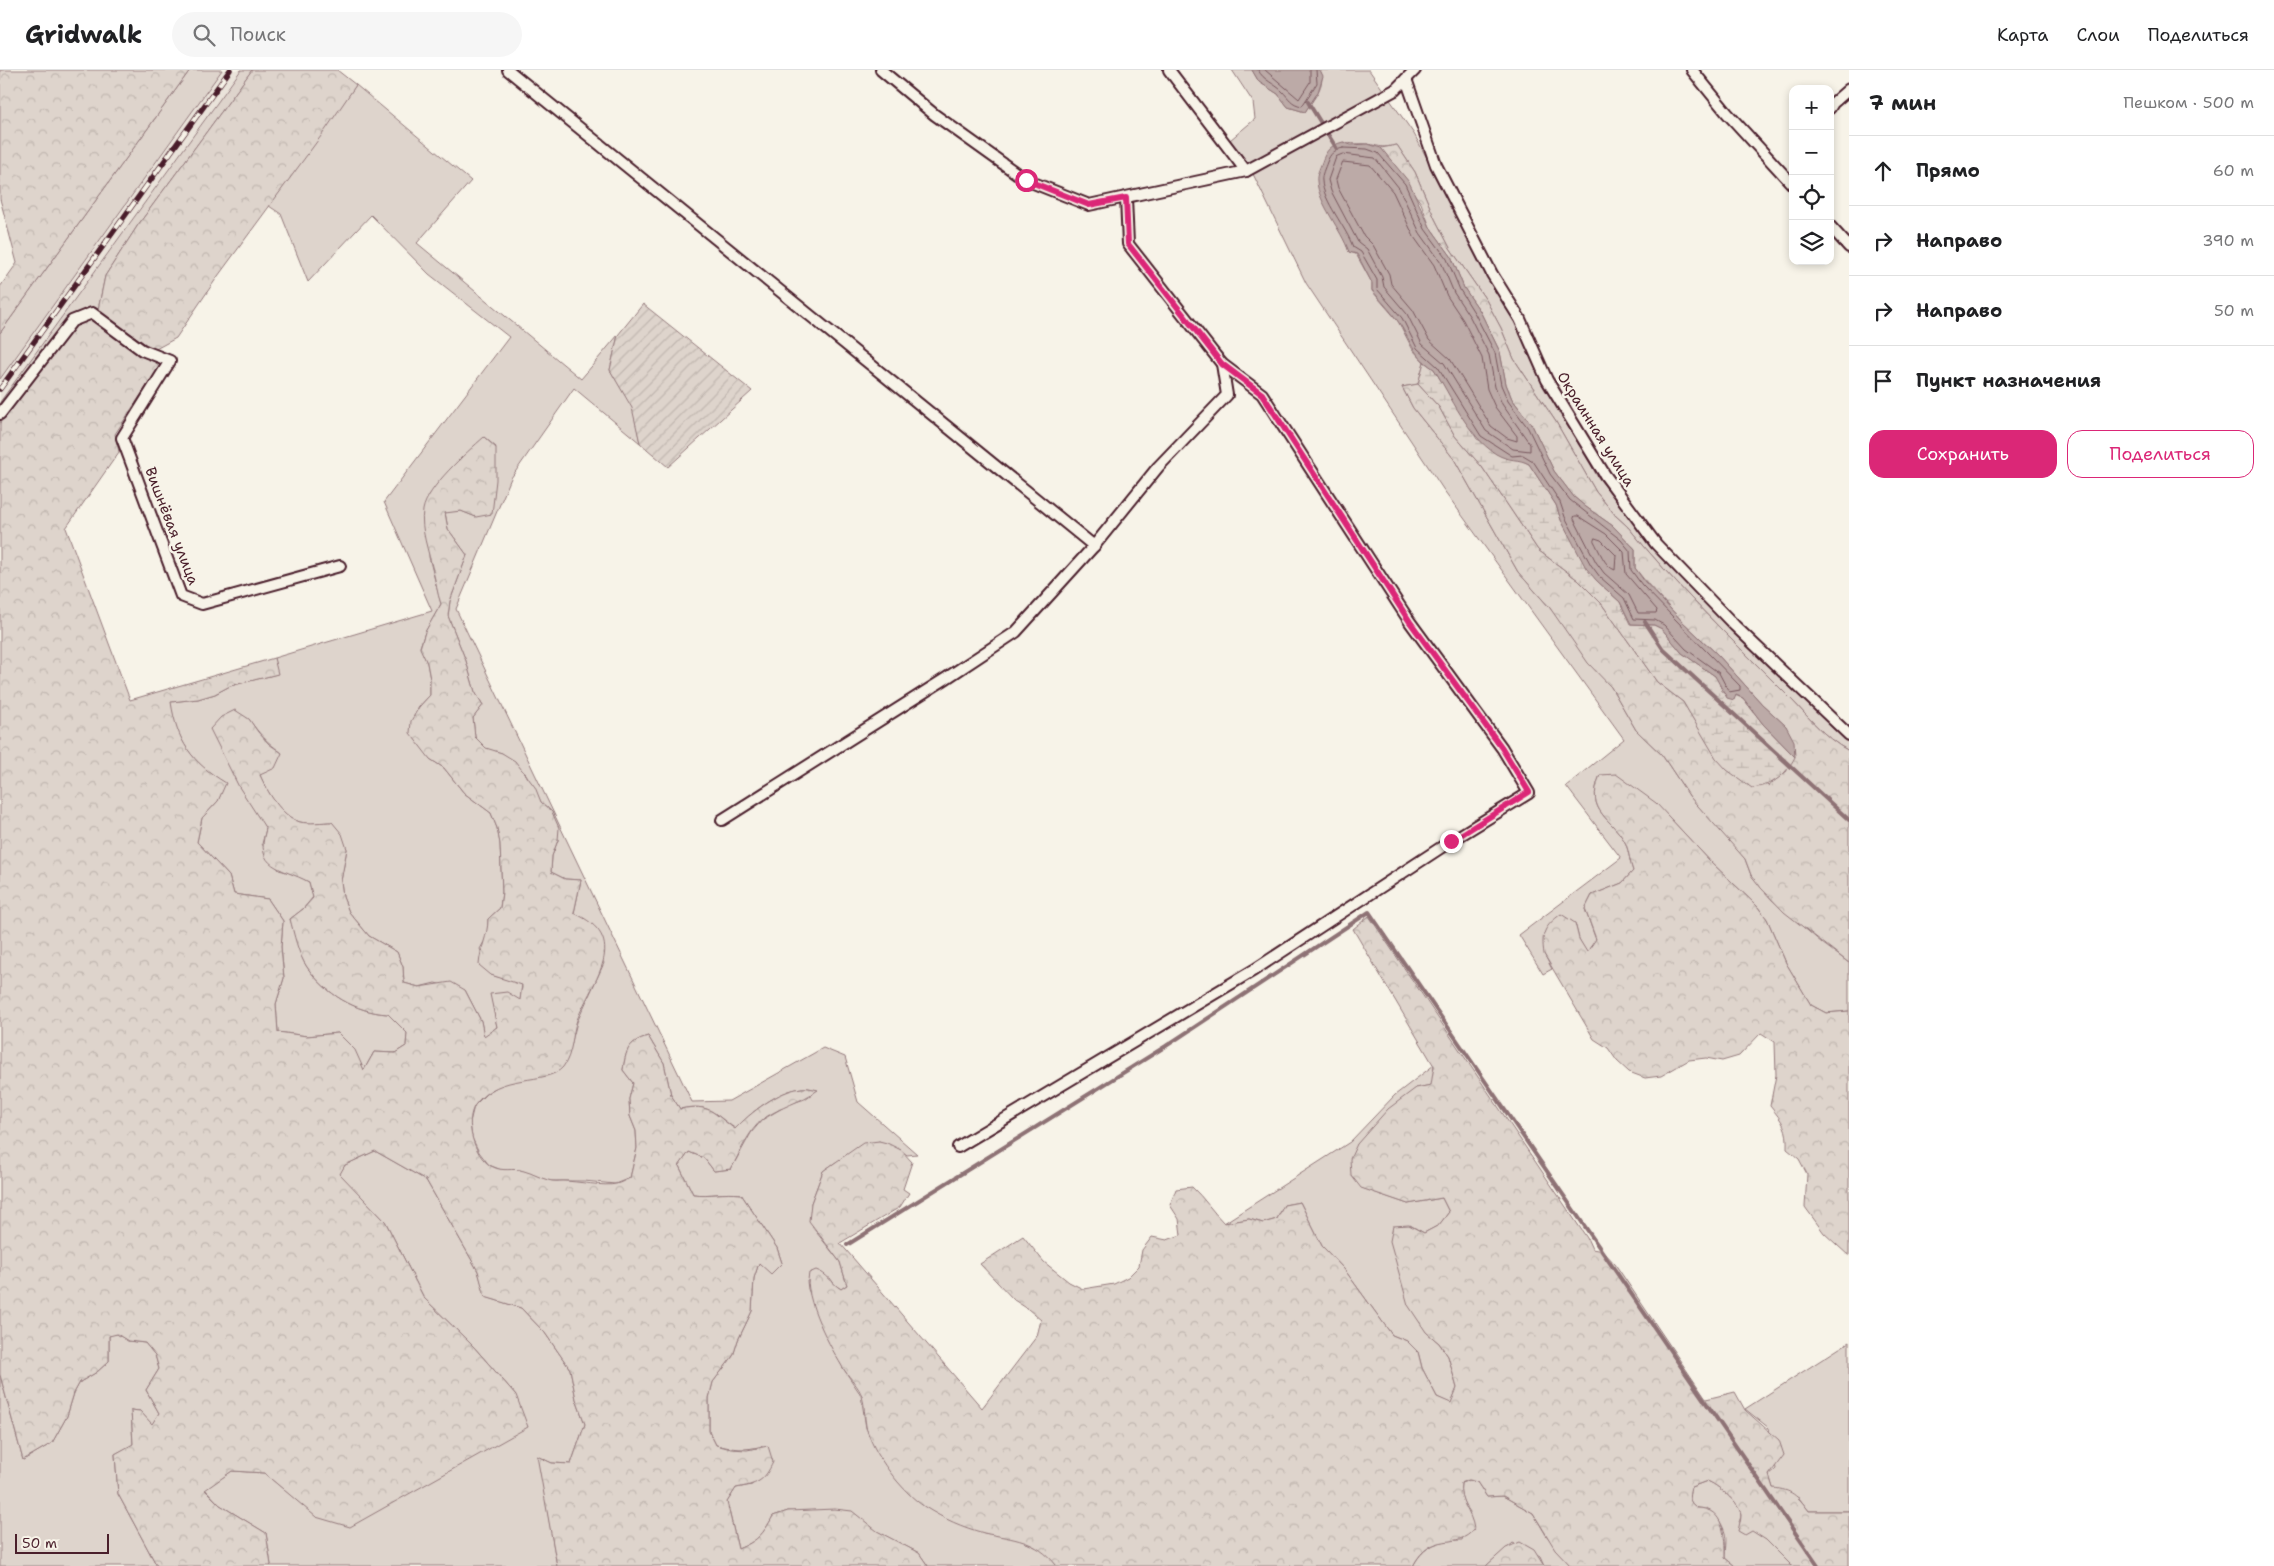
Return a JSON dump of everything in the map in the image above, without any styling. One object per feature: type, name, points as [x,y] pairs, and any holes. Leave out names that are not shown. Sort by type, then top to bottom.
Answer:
[{"type":"street","points":[[508,70],[1094,546]]},
{"type":"street","points":[[882,70],[935,115],[1026,180],[1089,205],[1246,171],[1395,90],[1415,70]]},
{"type":"street","points":[[1169,70],[1246,171]]},
{"type":"street","points":[[1692,70],[1727,114],[1789,179]]},
{"type":"street","name":"Окраинная улица","points":[[1406,79],[1436,165],[1492,274],[1520,319],[1547,380],[1605,475],[1656,544],[1735,626],[1849,735]]},
{"type":"street","points":[[1834,102],[1849,89]]},
{"type":"street","points":[[958,1146],[1254,970],[1529,792],[1502,748],[1410,622],[1262,394],[1222,364],[1128,244],[1126,198]]},
{"type":"street","points":[[1834,230],[1849,247]]},
{"type":"street","name":"Вишнёвая улица","points":[[0,414],[72,321],[92,313],[142,350],[170,361],[122,438],[181,596],[202,604],[340,566]]},
{"type":"street","points":[[722,820],[1016,632],[1094,546],[1158,467],[1227,395],[1222,364]]},
{"type":"shaded area","points":[[222,70],[241,70],[0,402],[0,379]]},
{"type":"green space","points":[[0,70],[190,70],[0,333],[0,287],[17,263],[0,199]]},
{"type":"green space","points":[[190,70],[222,70],[0,379],[0,333]]},
{"type":"green space","points":[[241,70],[252,70],[138,225],[105,276],[98,310],[0,423],[0,402]]},
{"type":"green space","points":[[252,70],[337,70],[356,85],[324,132],[218,276],[176,338],[154,350],[98,310],[105,276],[138,225]]},
{"type":"green space","points":[[1232,70],[1252,70],[1259,82],[1278,94],[1288,107],[1305,112],[1315,97],[1322,81],[1320,70],[1369,70],[1414,134],[1597,476],[1653,547],[1846,740],[1849,736],[1849,751],[1822,731],[1683,590],[1596,492],[1556,422],[1514,359],[1501,328],[1486,300],[1450,248],[1415,172],[1397,145],[1382,147],[1343,142],[1344,237],[1349,252],[1356,254],[1372,283],[1372,291],[1398,321],[1413,350],[1424,362],[1418,384],[1402,387],[1413,408],[1454,459],[1518,572],[1550,608],[1611,687],[1636,730],[1662,755],[1690,797],[1735,846],[1745,859],[1751,875],[1772,900],[1822,943],[1849,963],[1849,1011],[1826,1013],[1811,1005],[1786,963],[1767,919],[1757,906],[1711,862],[1666,814],[1600,775],[1595,798],[1598,807],[1626,844],[1633,871],[1622,883],[1592,895],[1585,909],[1596,940],[1586,953],[1579,939],[1575,923],[1544,954],[1552,969],[1543,974],[1519,935],[1621,858],[1566,786],[1624,739],[1443,489],[1306,283],[1253,174],[1230,140],[1255,119],[1253,102]]},
{"type":"green space","points":[[356,85],[471,181],[417,243],[581,379],[618,335],[610,370],[633,408],[640,443],[574,388],[511,478],[456,609],[692,1102],[729,1101],[823,1048],[845,1057],[858,1102],[917,1154],[907,1155],[901,1150],[879,1141],[836,1162],[823,1171],[811,1203],[813,1228],[840,1262],[847,1285],[841,1289],[830,1278],[807,1281],[808,1289],[828,1340],[843,1368],[861,1395],[866,1428],[881,1458],[984,1533],[1016,1538],[1046,1552],[1057,1566],[928,1566],[919,1553],[876,1531],[864,1521],[788,1511],[773,1516],[759,1537],[738,1549],[727,1502],[736,1488],[752,1485],[762,1446],[739,1449],[716,1445],[709,1431],[709,1398],[713,1382],[733,1356],[738,1340],[752,1311],[754,1278],[759,1263],[782,1263],[777,1248],[741,1194],[693,1194],[679,1166],[689,1152],[704,1158],[714,1171],[731,1169],[751,1133],[762,1120],[789,1104],[805,1099],[817,1090],[804,1088],[784,1093],[757,1109],[736,1129],[705,1108],[690,1107],[680,1109],[671,1095],[664,1063],[648,1036],[636,1041],[629,1048],[623,1070],[633,1083],[629,1099],[630,1116],[636,1131],[637,1148],[630,1178],[615,1184],[584,1181],[549,1181],[520,1170],[504,1171],[489,1165],[479,1152],[472,1138],[470,1122],[474,1106],[486,1094],[500,1085],[515,1080],[569,1053],[577,1022],[604,963],[574,913],[581,880],[565,879],[551,872],[552,856],[558,840],[552,812],[541,802],[526,774],[502,753],[486,749],[475,737],[473,718],[483,705],[475,692],[466,661],[448,616],[450,601],[467,555],[448,529],[445,512],[461,511],[476,517],[496,447],[484,437],[429,495],[429,557],[441,604],[425,632],[420,647],[427,663],[430,695],[419,707],[430,759],[444,768],[464,793],[491,813],[497,828],[500,843],[502,892],[500,908],[488,919],[488,935],[480,949],[491,975],[522,984],[520,1001],[491,995],[497,1027],[484,1037],[481,1021],[465,990],[435,983],[419,987],[404,983],[403,967],[397,952],[369,936],[349,912],[343,897],[341,881],[347,849],[332,822],[307,823],[293,819],[280,809],[270,795],[260,775],[282,753],[264,738],[249,719],[232,772],[266,829],[262,844],[279,870],[294,874],[309,882],[313,897],[303,909],[290,919],[304,962],[323,985],[342,1000],[364,1010],[388,1014],[407,1033],[406,1046],[395,1053],[374,1052],[364,1070],[338,1033],[307,1036],[278,1032],[276,1004],[284,978],[281,947],[283,921],[268,899],[234,894],[229,876],[197,842],[202,818],[218,801],[225,783],[203,767],[187,749],[177,728],[170,702],[198,699],[215,694],[230,686],[277,674],[274,658],[432,611],[384,502],[509,337],[429,274],[371,215],[308,282],[281,214],[269,206]]},
{"type":"green space","points":[[1397,145],[1415,172],[1450,248],[1486,300],[1501,328],[1514,359],[1556,422],[1596,492],[1703,610],[1822,731],[1849,751],[1849,963],[1784,912],[1761,888],[1751,875],[1745,859],[1690,797],[1662,755],[1636,730],[1611,687],[1588,663],[1550,608],[1518,572],[1454,459],[1413,408],[1402,387],[1418,384],[1439,407],[1455,436],[1482,467],[1538,550],[1578,580],[1601,603],[1657,682],[1683,702],[1700,730],[1768,786],[1787,771],[1786,726],[1762,704],[1718,655],[1683,622],[1646,582],[1635,568],[1635,549],[1613,526],[1574,497],[1554,471],[1532,425],[1512,399],[1506,384],[1500,352],[1480,311],[1464,288],[1451,256],[1430,227],[1421,203],[1381,148]]},
{"type":"green space","points":[[643,304],[752,391],[668,467],[640,443],[632,408],[610,370],[618,335]]},
{"type":"green space","points":[[92,318],[160,366],[115,434],[119,452],[66,528],[130,700],[274,658],[278,674],[230,686],[215,694],[198,699],[171,702],[177,728],[188,749],[203,767],[226,783],[218,801],[202,818],[197,842],[229,876],[234,894],[268,899],[283,921],[281,947],[284,978],[276,1004],[278,1032],[307,1036],[338,1033],[355,1050],[364,1070],[374,1052],[395,1053],[406,1046],[407,1033],[388,1014],[364,1010],[342,1000],[323,985],[307,967],[299,950],[290,919],[313,898],[309,882],[272,865],[267,859],[263,842],[266,829],[239,787],[210,729],[221,717],[235,710],[249,719],[269,744],[282,753],[275,768],[260,775],[281,809],[293,819],[304,823],[332,822],[342,834],[347,849],[341,881],[343,897],[349,912],[369,936],[397,952],[403,967],[404,983],[419,987],[451,982],[465,990],[481,1021],[484,1036],[497,1027],[490,994],[507,992],[520,1000],[522,985],[491,975],[479,965],[488,919],[500,908],[502,892],[500,844],[497,828],[491,813],[464,793],[444,768],[430,759],[410,733],[411,721],[419,707],[430,695],[427,663],[420,648],[425,632],[441,604],[424,533],[423,510],[426,501],[439,481],[484,437],[496,448],[496,480],[492,514],[476,517],[461,511],[445,513],[448,529],[467,555],[450,601],[448,616],[466,661],[475,692],[483,705],[473,718],[475,737],[486,748],[502,753],[515,761],[535,787],[541,802],[552,812],[559,828],[558,840],[552,856],[551,872],[565,879],[581,880],[574,913],[591,923],[601,935],[605,947],[603,961],[577,1020],[571,1050],[563,1067],[556,1073],[509,1083],[485,1094],[475,1105],[472,1112],[470,1120],[472,1138],[480,1155],[491,1166],[496,1168],[520,1170],[550,1181],[611,1185],[630,1178],[637,1148],[636,1131],[630,1116],[629,1099],[633,1083],[623,1070],[629,1048],[636,1041],[648,1036],[664,1063],[671,1095],[680,1109],[690,1107],[705,1108],[735,1129],[766,1103],[784,1093],[804,1088],[818,1090],[763,1119],[749,1136],[731,1169],[714,1171],[704,1158],[689,1152],[679,1166],[693,1194],[741,1194],[777,1248],[782,1263],[771,1274],[759,1263],[754,1278],[752,1311],[738,1340],[733,1356],[713,1382],[709,1398],[709,1431],[716,1445],[731,1449],[747,1450],[768,1446],[773,1462],[763,1478],[755,1483],[736,1488],[727,1502],[738,1549],[759,1537],[773,1516],[788,1511],[835,1509],[852,1511],[877,1531],[919,1553],[928,1566],[557,1566],[537,1456],[552,1463],[571,1464],[585,1424],[576,1399],[570,1369],[545,1333],[521,1308],[485,1297],[478,1271],[426,1180],[375,1151],[345,1165],[340,1174],[385,1221],[424,1298],[473,1346],[516,1395],[528,1427],[350,1527],[316,1517],[264,1473],[232,1471],[205,1490],[220,1505],[266,1533],[270,1566],[157,1566],[118,1494],[115,1454],[133,1444],[131,1410],[140,1411],[152,1424],[159,1413],[146,1390],[159,1369],[155,1355],[145,1343],[128,1341],[117,1334],[109,1336],[109,1361],[97,1372],[80,1382],[74,1393],[67,1416],[52,1443],[23,1460],[0,1375],[0,423],[74,326]]},
{"type":"green space","points":[[1424,362],[1434,369],[1477,439],[1529,464],[1556,505],[1561,520],[1596,580],[1620,602],[1630,624],[1654,625],[1662,629],[1682,653],[1715,676],[1720,683],[1722,691],[1743,698],[1763,724],[1795,757],[1783,774],[1767,785],[1752,788],[1727,770],[1716,758],[1683,702],[1657,682],[1601,603],[1578,580],[1538,550],[1482,467],[1455,436],[1439,407],[1418,384]]},
{"type":"green space","points":[[1616,774],[1656,803],[1711,862],[1757,906],[1767,919],[1786,963],[1811,1005],[1826,1013],[1849,1011],[1849,1256],[1824,1233],[1805,1207],[1807,1174],[1799,1159],[1787,1149],[1787,1136],[1784,1126],[1770,1106],[1776,1075],[1775,1042],[1761,1033],[1739,1056],[1722,1061],[1706,1058],[1689,1060],[1661,1076],[1645,1078],[1629,1072],[1617,1061],[1608,1048],[1594,1039],[1544,954],[1543,941],[1545,931],[1561,914],[1575,923],[1579,939],[1587,952],[1596,939],[1585,909],[1592,895],[1622,883],[1633,871],[1626,844],[1602,814],[1595,798],[1600,775]]},
{"type":"green space","points":[[1369,916],[1587,1238],[1592,1249],[1603,1251],[1615,1264],[1706,1399],[1735,1392],[1745,1410],[1779,1440],[1784,1455],[1769,1475],[1773,1488],[1794,1494],[1809,1511],[1849,1511],[1849,1566],[1792,1566],[1766,1540],[1752,1531],[1745,1535],[1738,1531],[1741,1514],[1736,1505],[1727,1495],[1707,1481],[1691,1487],[1690,1499],[1697,1508],[1706,1509],[1718,1518],[1724,1533],[1725,1558],[1735,1566],[1571,1566],[1555,1549],[1533,1513],[1503,1496],[1487,1497],[1477,1482],[1469,1480],[1461,1483],[1461,1495],[1474,1529],[1460,1539],[1436,1544],[1428,1548],[1420,1555],[1413,1566],[1057,1566],[1041,1550],[1024,1542],[968,1528],[932,1511],[907,1492],[889,1471],[869,1437],[861,1393],[839,1361],[819,1323],[810,1296],[808,1283],[809,1273],[816,1270],[824,1274],[841,1289],[847,1285],[840,1262],[809,1221],[811,1203],[823,1171],[863,1143],[879,1141],[901,1150],[912,1162],[903,1189],[909,1193],[900,1207],[840,1243],[982,1408],[1037,1336],[1041,1320],[1014,1300],[980,1264],[1023,1236],[1044,1262],[1069,1282],[1083,1289],[1114,1284],[1128,1277],[1139,1266],[1142,1250],[1152,1237],[1167,1240],[1181,1235],[1179,1219],[1170,1205],[1176,1189],[1192,1187],[1224,1223],[1249,1219],[1263,1223],[1277,1219],[1284,1205],[1300,1202],[1322,1246],[1344,1269],[1392,1335],[1407,1341],[1418,1352],[1422,1368],[1437,1397],[1451,1403],[1457,1388],[1448,1356],[1439,1343],[1426,1332],[1408,1305],[1390,1241],[1393,1226],[1409,1225],[1424,1233],[1439,1225],[1449,1212],[1442,1198],[1408,1204],[1361,1188],[1351,1175],[1350,1159],[1357,1144],[1388,1109],[1416,1088],[1431,1085],[1434,1066],[1353,929]]},
{"type":"green space","points":[[1434,1065],[1432,1085],[1416,1088],[1357,1144],[1362,1188],[1408,1204],[1442,1198],[1449,1212],[1439,1225],[1424,1233],[1410,1225],[1426,1332],[1439,1343],[1448,1356],[1457,1388],[1451,1404],[1437,1397],[1422,1368],[1418,1352],[1407,1341],[1392,1335],[1344,1269],[1322,1246],[1300,1202],[1284,1205],[1277,1219],[1263,1223],[1249,1219],[1224,1223],[1350,1142],[1395,1095]]},
{"type":"green space","points":[[375,1151],[426,1180],[478,1271],[486,1297],[521,1308],[545,1333],[570,1369],[576,1399],[585,1424],[571,1464],[552,1463],[538,1457],[557,1566],[270,1566],[266,1533],[220,1505],[205,1489],[232,1471],[264,1473],[316,1516],[516,1395],[473,1346],[424,1298],[385,1221],[339,1174],[345,1165]]},
{"type":"green space","points":[[117,1334],[128,1341],[145,1343],[155,1355],[159,1369],[146,1390],[159,1413],[152,1425],[140,1411],[131,1410],[133,1445],[115,1454],[118,1494],[157,1566],[0,1566],[0,1375],[23,1460],[52,1443],[67,1416],[74,1393],[80,1382],[97,1372],[109,1361],[109,1335]]},
{"type":"green space","points":[[1849,1342],[1849,1511],[1809,1511],[1799,1498],[1773,1488],[1769,1475],[1776,1469],[1769,1428],[1745,1409]]},
{"type":"green space","points":[[1469,1480],[1477,1482],[1487,1497],[1503,1496],[1533,1513],[1546,1535],[1571,1566],[1544,1566],[1540,1557],[1513,1543],[1486,1566],[1413,1566],[1422,1553],[1433,1545],[1447,1541],[1462,1540],[1470,1513],[1462,1499],[1461,1483]]},
{"type":"green space","points":[[1707,1481],[1722,1490],[1736,1505],[1741,1514],[1739,1522],[1760,1534],[1792,1566],[1735,1566],[1725,1558],[1726,1536],[1721,1523],[1711,1512],[1697,1508],[1690,1499],[1691,1487]]},
{"type":"green space","points":[[1520,1542],[1534,1550],[1544,1566],[1486,1566],[1506,1548]]},
{"type":"water","points":[[1252,70],[1320,70],[1323,76],[1318,92],[1305,112],[1288,107],[1278,94],[1259,82]]},
{"type":"water","points":[[1343,142],[1351,145],[1368,144],[1381,148],[1409,182],[1430,227],[1451,256],[1464,288],[1480,311],[1500,352],[1506,384],[1512,399],[1532,425],[1554,471],[1574,497],[1613,526],[1635,549],[1635,568],[1645,582],[1718,655],[1762,704],[1786,726],[1794,741],[1795,757],[1763,724],[1743,698],[1736,695],[1734,700],[1727,698],[1715,676],[1682,653],[1662,629],[1654,625],[1631,624],[1620,602],[1586,568],[1561,520],[1556,505],[1529,464],[1496,454],[1468,426],[1434,369],[1420,358],[1402,327],[1372,290],[1372,283],[1357,254],[1349,252],[1321,198],[1318,189],[1318,172],[1327,151]]},
{"type":"waterway","points":[[1308,102],[1337,149]]},
{"type":"waterway","points":[[1645,622],[1663,649],[1849,820]]},
{"type":"waterway","points":[[847,1245],[1166,1046],[1369,912],[1818,1566]]},
{"type":"railway","points":[[0,389],[230,70]]},
{"type":"route","points":[[1026,180],[1089,205],[1126,198],[1128,244],[1222,364],[1262,394],[1410,622],[1502,748],[1529,792],[1494,816],[1451,841]]}]
